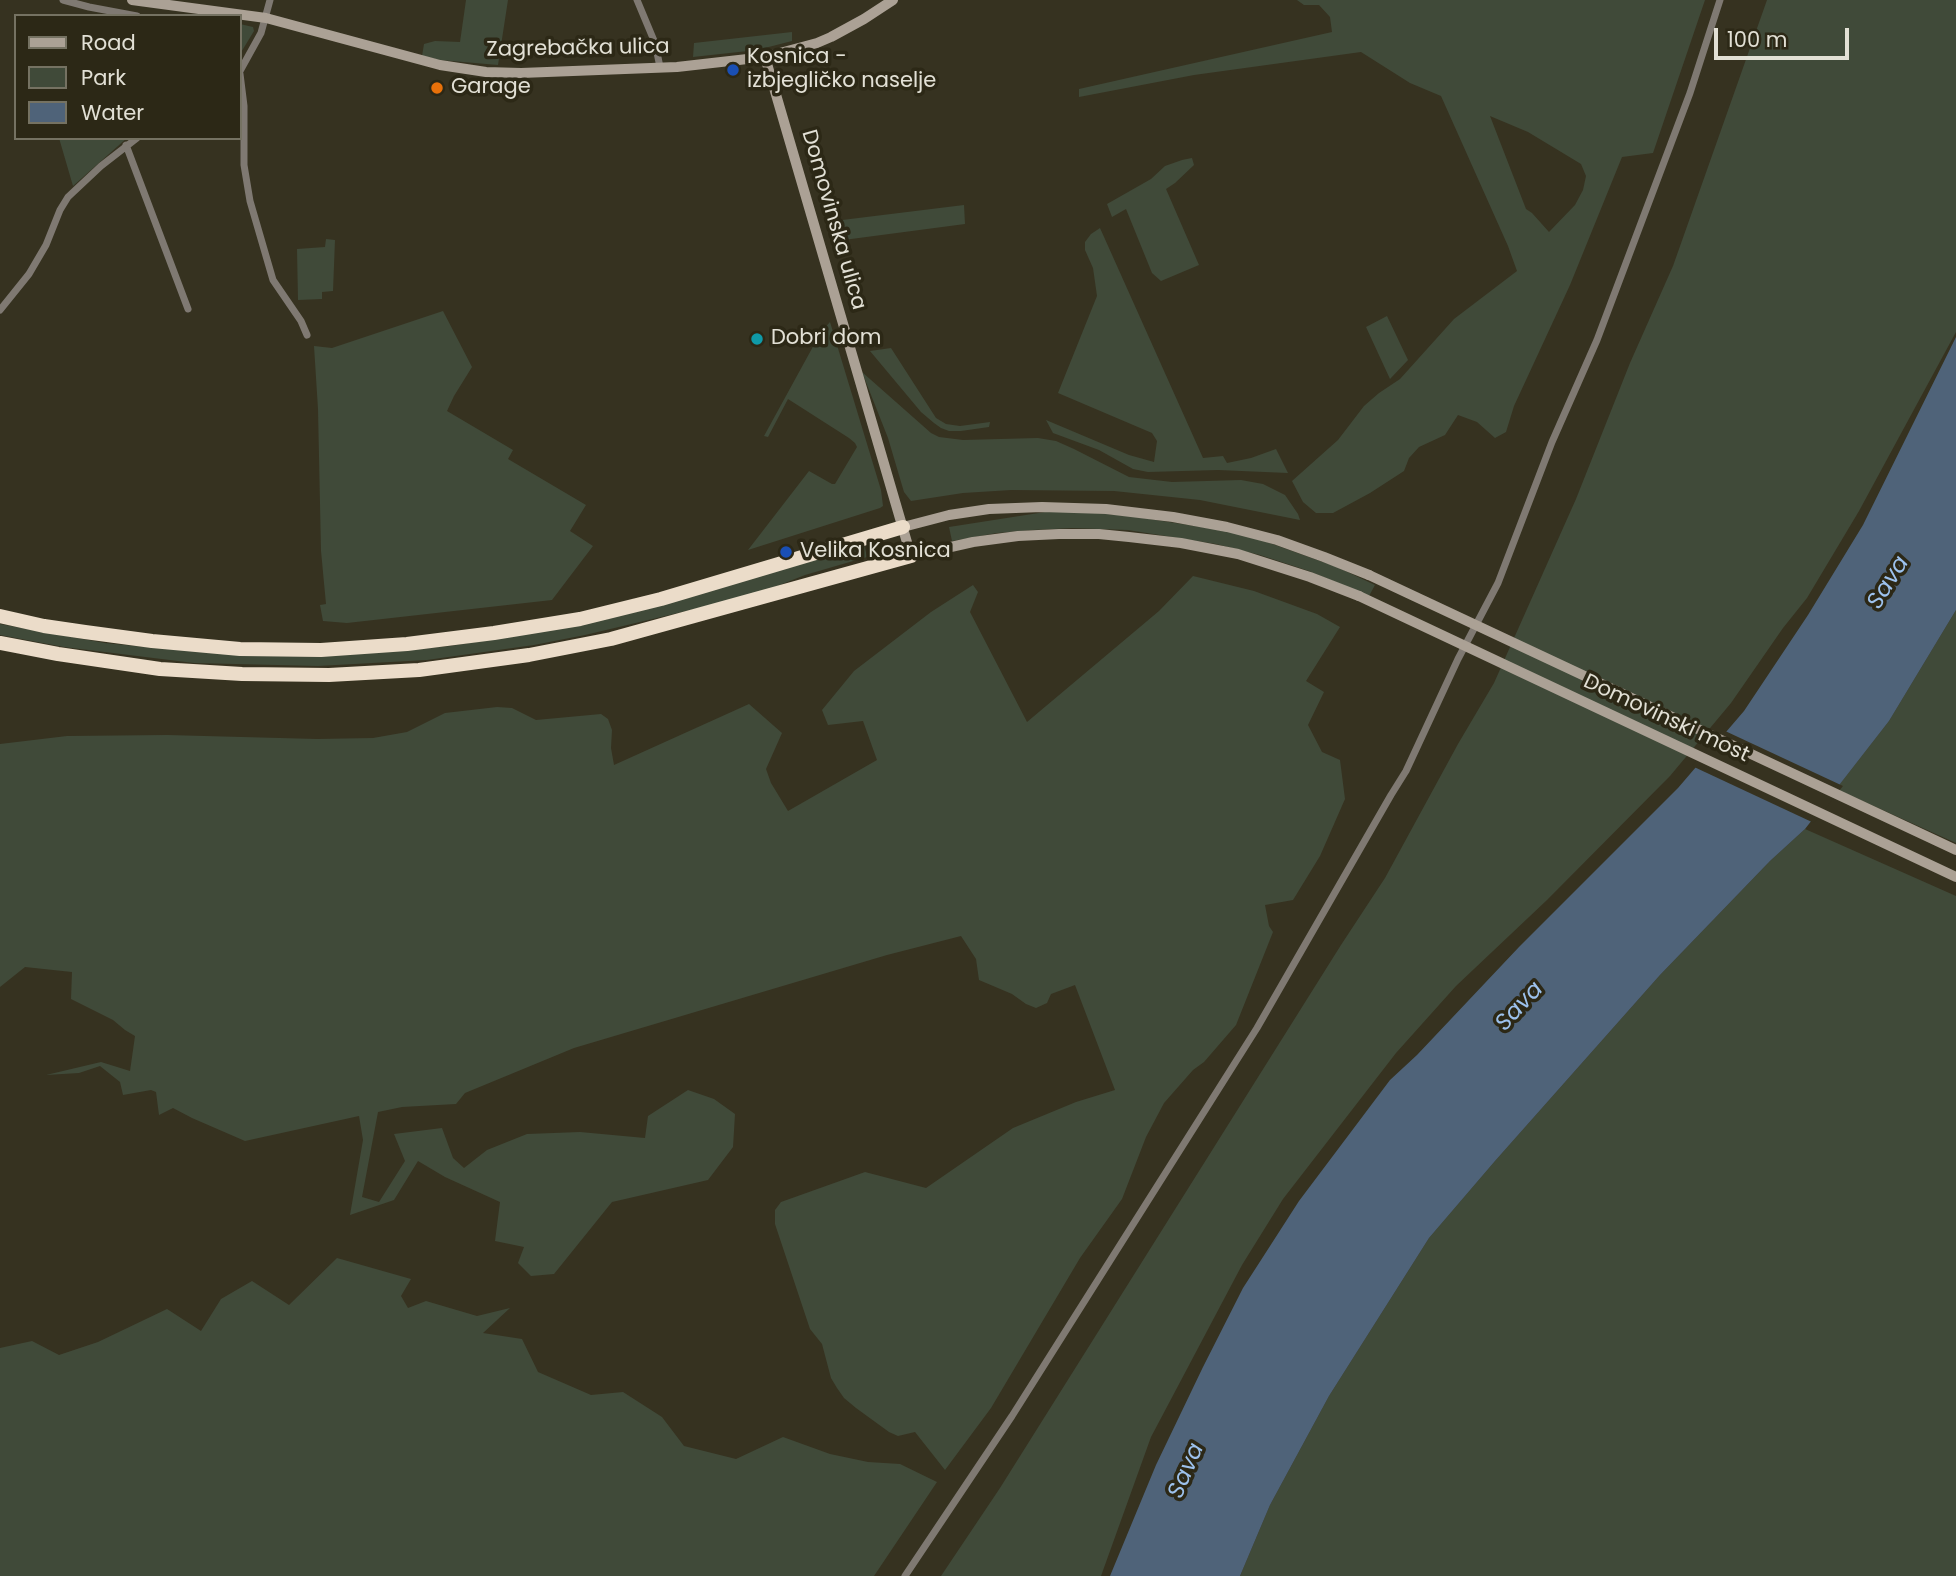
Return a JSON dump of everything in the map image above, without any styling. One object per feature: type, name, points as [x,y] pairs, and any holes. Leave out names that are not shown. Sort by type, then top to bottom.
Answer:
[{"type":"highway","points":[[0,616],[85,632],[240,649],[321,650],[407,645],[580,619],[660,599],[903,527]]},
{"type":"highway","points":[[0,643],[160,669],[329,675],[419,670],[529,655],[611,639],[911,555]]},
{"type":"main road","name":"Zagrebačka ulica","points":[[132,0],[172,11],[207,14]]},
{"type":"main road","name":"Zagrebačka ulica","points":[[242,17],[266,19],[405,57],[462,69],[521,73],[712,64],[765,57],[831,37],[893,0]]},
{"type":"main road","name":"Domovinska ulica","points":[[765,57],[911,555]]},
{"type":"main road","name":"Domovinski most","points":[[903,527],[949,515],[989,509],[1106,509],[1174,517],[1277,540],[1369,575],[1956,850]]},
{"type":"main road","name":"Domovinski most","points":[[911,555],[1018,536],[1073,534],[1181,542],[1238,554],[1359,596],[1956,877]]},
{"type":"street","points":[[63,0],[125,14]]},
{"type":"street","points":[[242,68],[266,19],[270,0]]},
{"type":"street","points":[[637,0],[655,43],[660,67]]},
{"type":"street","points":[[905,1576],[1012,1416],[1250,1039],[1406,771],[1458,659],[1498,583],[1552,442],[1597,340],[1690,93],[1720,0]]},
{"type":"street","points":[[242,89],[244,165],[250,201],[273,280],[301,321],[307,335]]},
{"type":"street","points":[[0,310],[30,274],[68,197],[134,140]]},
{"type":"street","points":[[126,145],[188,309]]},
{"type":"green space","points":[[466,0],[508,0],[498,65],[422,56],[424,44],[435,41],[460,42]]},
{"type":"green space","points":[[1297,0],[1705,0],[1653,153],[1622,157],[1570,285],[1514,406],[1506,432],[1495,438],[1477,422],[1458,415],[1445,435],[1419,447],[1409,458],[1404,471],[1333,513],[1316,513],[1303,502],[1292,481],[1338,440],[1364,406],[1400,379],[1454,319],[1517,271],[1441,96],[1410,83],[1361,52],[1194,75],[1079,97],[1079,89],[1332,32],[1330,17],[1319,5],[1304,5]],"holes":[[[1490,116],[1528,132],[1581,164],[1586,176],[1583,190],[1575,205],[1549,232],[1526,209]]]},
{"type":"green space","points":[[1767,0],[1956,0],[1956,332],[1859,511],[1807,598],[1731,703],[1670,776],[1547,900],[1456,986],[1396,1053],[1283,1199],[1242,1265],[1151,1437],[1101,1576],[941,1576],[1000,1488],[1385,878],[1494,683],[1576,499],[1630,363],[1673,266]]},
{"type":"green space","points":[[242,24],[253,27],[254,31],[242,51]]},
{"type":"green space","points":[[792,32],[792,41],[757,50],[693,57],[694,43]]},
{"type":"green space","points":[[60,140],[125,140],[73,186]]},
{"type":"green space","points":[[1192,158],[1194,165],[1166,189],[1199,265],[1161,281],[1152,273],[1126,209],[1112,217],[1107,204],[1151,179],[1165,166]]},
{"type":"green space","points":[[964,205],[965,224],[836,241],[834,221]]},
{"type":"green space","points":[[1100,228],[1203,458],[1223,456],[1227,463],[1276,449],[1288,473],[1218,470],[1148,472],[1133,469],[1099,450],[1053,433],[1046,420],[1129,455],[1154,462],[1157,441],[1152,433],[1058,393],[1097,296],[1093,268],[1085,250],[1085,242]]},
{"type":"green space","points":[[326,239],[335,240],[333,291],[322,292],[322,299],[298,300],[297,249],[325,247]]},
{"type":"green space","points":[[443,311],[472,367],[447,411],[513,450],[508,459],[586,505],[570,531],[593,546],[552,600],[347,623],[323,621],[320,605],[326,604],[321,551],[314,346],[332,348]]},
{"type":"green space","points":[[1387,316],[1408,360],[1390,379],[1366,327]]},
{"type":"green space","points":[[830,322],[881,490],[883,506],[748,550],[809,471],[835,484],[857,447],[849,438],[788,399],[768,437],[764,436],[821,332]]},
{"type":"green space","points":[[891,348],[936,418],[946,424],[960,426],[990,422],[989,427],[949,431],[934,423],[921,412],[870,351]]},
{"type":"green space","points":[[862,372],[931,433],[939,437],[963,440],[1038,438],[1056,441],[1129,477],[1172,482],[1241,480],[1263,484],[1285,495],[1300,520],[1200,500],[1114,491],[1011,490],[963,493],[911,501],[904,492],[888,438]]},
{"type":"green space","points":[[1045,512],[1130,516],[1227,531],[1337,567],[1375,585],[1369,596],[1309,571],[1260,555],[1216,544],[1128,530],[1033,530],[952,541],[949,527]]},
{"type":"green space","points":[[864,544],[867,557],[805,575],[767,590],[585,635],[427,660],[318,666],[194,663],[64,647],[0,635],[0,624],[105,643],[155,648],[387,652],[450,646],[557,629]]},
{"type":"green space","points":[[1193,576],[1254,591],[1317,614],[1340,627],[1306,681],[1324,692],[1308,725],[1322,752],[1340,760],[1345,799],[1320,856],[1293,900],[1265,905],[1269,926],[1273,932],[1236,1025],[1164,1103],[1146,1137],[1122,1199],[1080,1258],[991,1408],[945,1470],[915,1432],[898,1436],[889,1432],[844,1398],[837,1388],[831,1378],[822,1344],[810,1329],[775,1224],[775,1210],[781,1202],[865,1172],[926,1188],[1013,1128],[1076,1102],[1115,1090],[1075,985],[1051,994],[1047,1003],[1036,1008],[1026,1004],[1012,994],[979,980],[976,959],[961,936],[887,955],[574,1048],[465,1093],[456,1104],[402,1107],[378,1112],[362,1197],[379,1202],[405,1161],[394,1134],[442,1128],[453,1158],[464,1168],[487,1150],[527,1134],[580,1132],[645,1138],[648,1116],[688,1090],[714,1099],[735,1114],[733,1147],[708,1180],[612,1202],[554,1274],[531,1276],[518,1263],[524,1247],[495,1241],[500,1202],[445,1177],[418,1161],[394,1200],[350,1215],[363,1140],[359,1116],[245,1141],[173,1108],[159,1115],[156,1092],[151,1090],[123,1095],[120,1082],[100,1066],[79,1073],[46,1075],[101,1062],[130,1071],[135,1036],[113,1020],[71,999],[72,972],[25,967],[0,987],[0,744],[67,736],[373,738],[407,732],[445,713],[497,707],[512,708],[536,720],[601,714],[608,719],[612,730],[614,765],[749,704],[782,733],[766,769],[788,811],[877,760],[863,721],[828,725],[822,710],[854,671],[931,612],[973,585],[978,592],[970,612],[1027,722],[1159,611]]},
{"type":"green space","points":[[1956,610],[1956,843],[1836,789],[1889,721]]},
{"type":"green space","points":[[1805,829],[1956,896],[1956,1576],[1240,1576],[1270,1505],[1329,1396],[1429,1238],[1660,975],[1770,861]]},
{"type":"green space","points":[[337,1258],[411,1279],[401,1296],[408,1308],[426,1301],[477,1316],[510,1308],[483,1333],[522,1339],[538,1372],[591,1395],[623,1392],[662,1417],[684,1446],[736,1459],[783,1437],[830,1454],[868,1462],[900,1464],[937,1482],[874,1576],[0,1576],[0,1348],[32,1341],[59,1355],[98,1342],[167,1309],[201,1331],[221,1299],[252,1281],[289,1305]]},
{"type":"water","name":"Sava","points":[[1956,337],[1956,610],[1889,721],[1805,829],[1770,861],[1660,975],[1429,1238],[1329,1396],[1270,1505],[1240,1576],[1110,1576],[1156,1465],[1203,1367],[1243,1288],[1299,1201],[1390,1080],[1678,788],[1744,711],[1808,615],[1863,525]]},
{"type":"pier","points":[[1723,730],[1843,786],[1814,823],[1692,766]]},
{"type":"place","name":"Kosnica - izbjegličko naselje","points":[[733,70]]},
{"type":"place","name":"Garage","points":[[437,88]]},
{"type":"place","name":"Dobri dom","points":[[757,339]]},
{"type":"place","name":"Velika Kosnica","points":[[786,552]]}]
